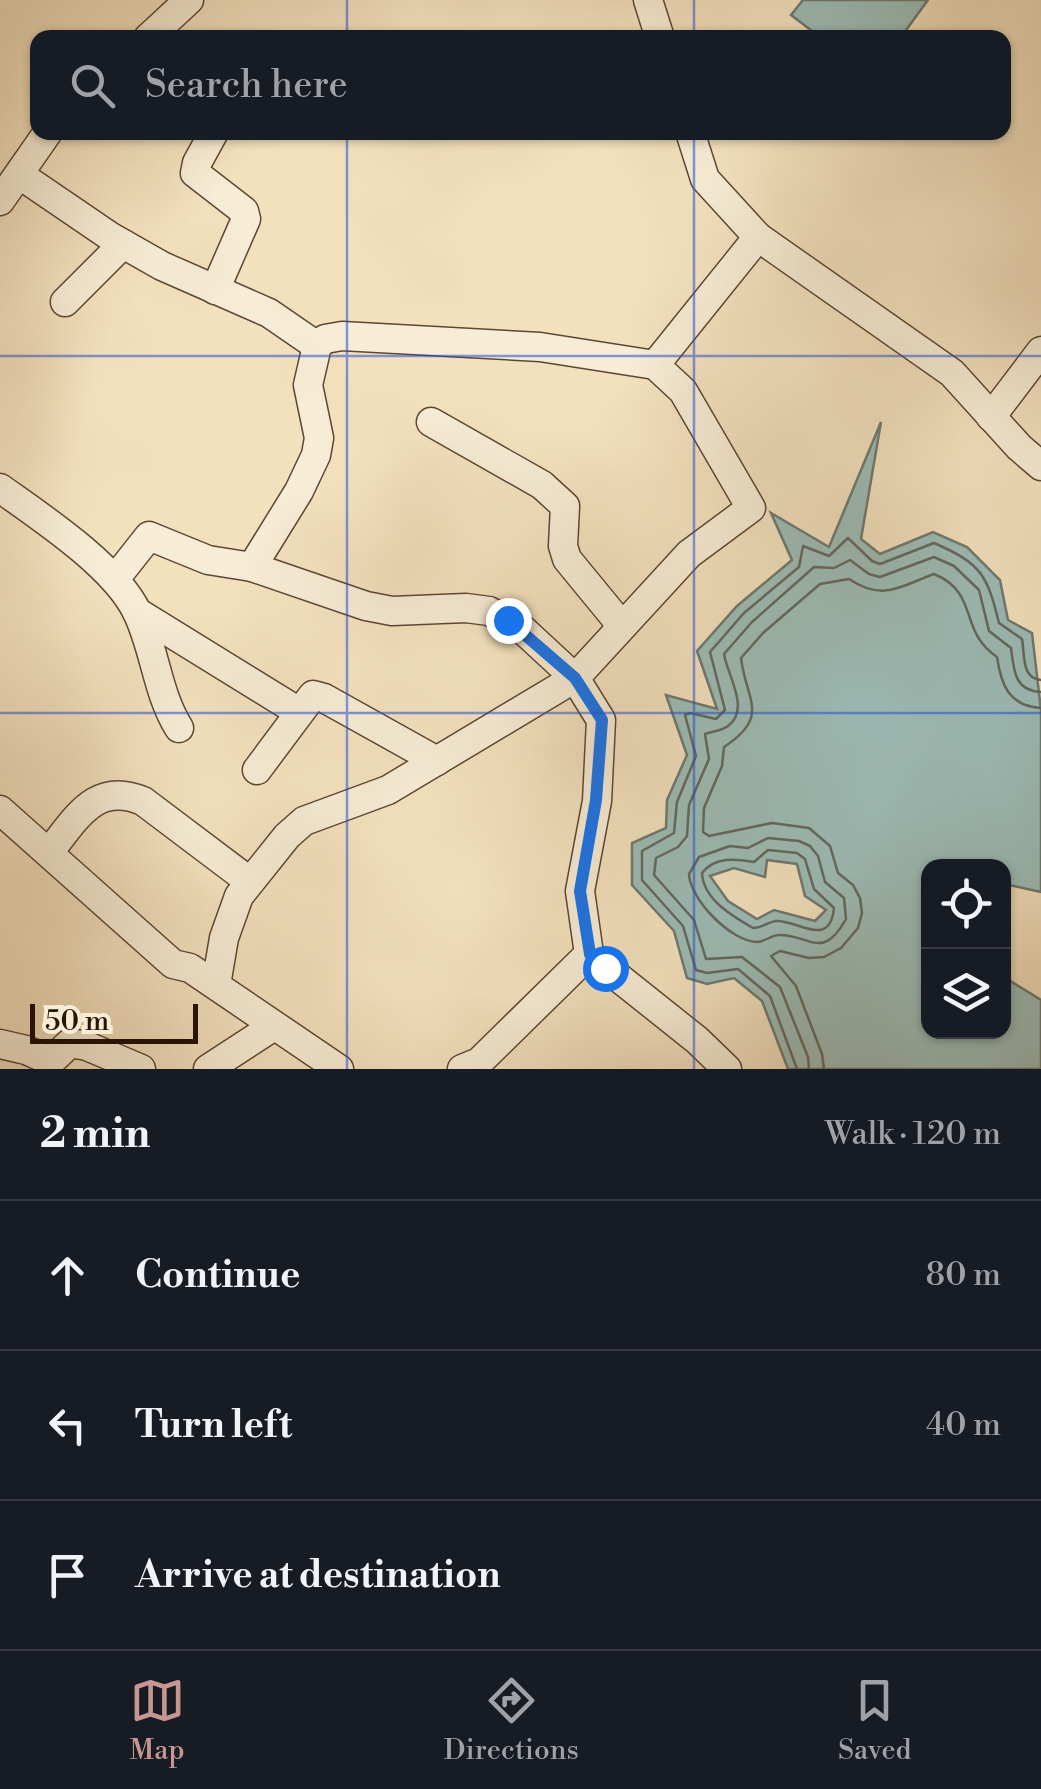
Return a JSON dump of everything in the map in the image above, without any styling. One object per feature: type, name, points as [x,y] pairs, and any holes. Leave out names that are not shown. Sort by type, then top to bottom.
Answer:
[{"type":"street","points":[[157,30],[189,0]]},
{"type":"street","points":[[648,0],[657,30]]},
{"type":"street","points":[[0,201],[43,140]]},
{"type":"street","points":[[209,140],[195,173],[244,211],[246,219],[215,290]]},
{"type":"street","points":[[693,140],[705,179],[758,237],[952,373],[1041,466]]},
{"type":"street","points":[[20,175],[123,244],[268,313],[317,346]]},
{"type":"street","points":[[655,365],[758,237]]},
{"type":"street","points":[[65,302],[123,244]]},
{"type":"street","points":[[216,985],[224,938],[239,896],[304,821],[388,790],[575,678],[689,554],[751,508],[683,390],[655,365],[540,347],[342,336],[326,339],[317,346],[308,385],[319,438],[316,455],[299,491],[252,567]]},
{"type":"street","points":[[991,417],[1041,351]]},
{"type":"street","points":[[431,422],[542,485],[566,506],[563,546],[567,559],[622,626]]},
{"type":"street","points":[[0,488],[115,579],[137,612],[154,655],[168,709],[179,728]]},
{"type":"street","points":[[115,579],[149,536],[208,560],[252,567],[392,611],[489,611],[520,628],[575,678],[602,720],[596,800],[580,891],[590,954],[727,1069]]},
{"type":"street","points":[[137,612],[299,712]]},
{"type":"street","points":[[257,770],[312,695],[437,761]]},
{"type":"street","points":[[49,852],[87,808],[105,796],[123,793],[143,801],[249,881]]},
{"type":"street","points":[[0,810],[173,964],[190,968],[329,1066]]},
{"type":"street","points":[[462,1069],[479,1062],[590,954]]},
{"type":"street","points":[[208,1069],[274,1026]]},
{"type":"street","points":[[0,1044],[26,1050],[53,1065],[70,1044],[87,1046],[141,1069]]},
{"type":"water","points":[[803,0],[928,0],[906,30],[811,30],[791,15]]},
{"type":"water","points":[[881,422],[861,539],[880,554],[933,532],[967,547],[1000,580],[1008,620],[1032,633],[1041,710],[1041,892],[1011,886],[1011,859],[921,859],[921,1039],[1011,1039],[1011,981],[1041,1000],[1041,1069],[788,1069],[762,1001],[734,978],[707,984],[687,978],[674,931],[632,885],[632,843],[666,828],[667,800],[687,755],[666,695],[717,709],[697,651],[737,606],[792,560],[771,513],[829,547]],"holes":[[[767,860],[797,864],[805,896],[826,910],[815,921],[774,910],[757,919],[728,901],[710,876],[734,868],[765,877]]]},
{"type":"route","points":[[508,620],[575,678],[602,720],[596,800],[580,891],[590,954],[605,968]]}]
